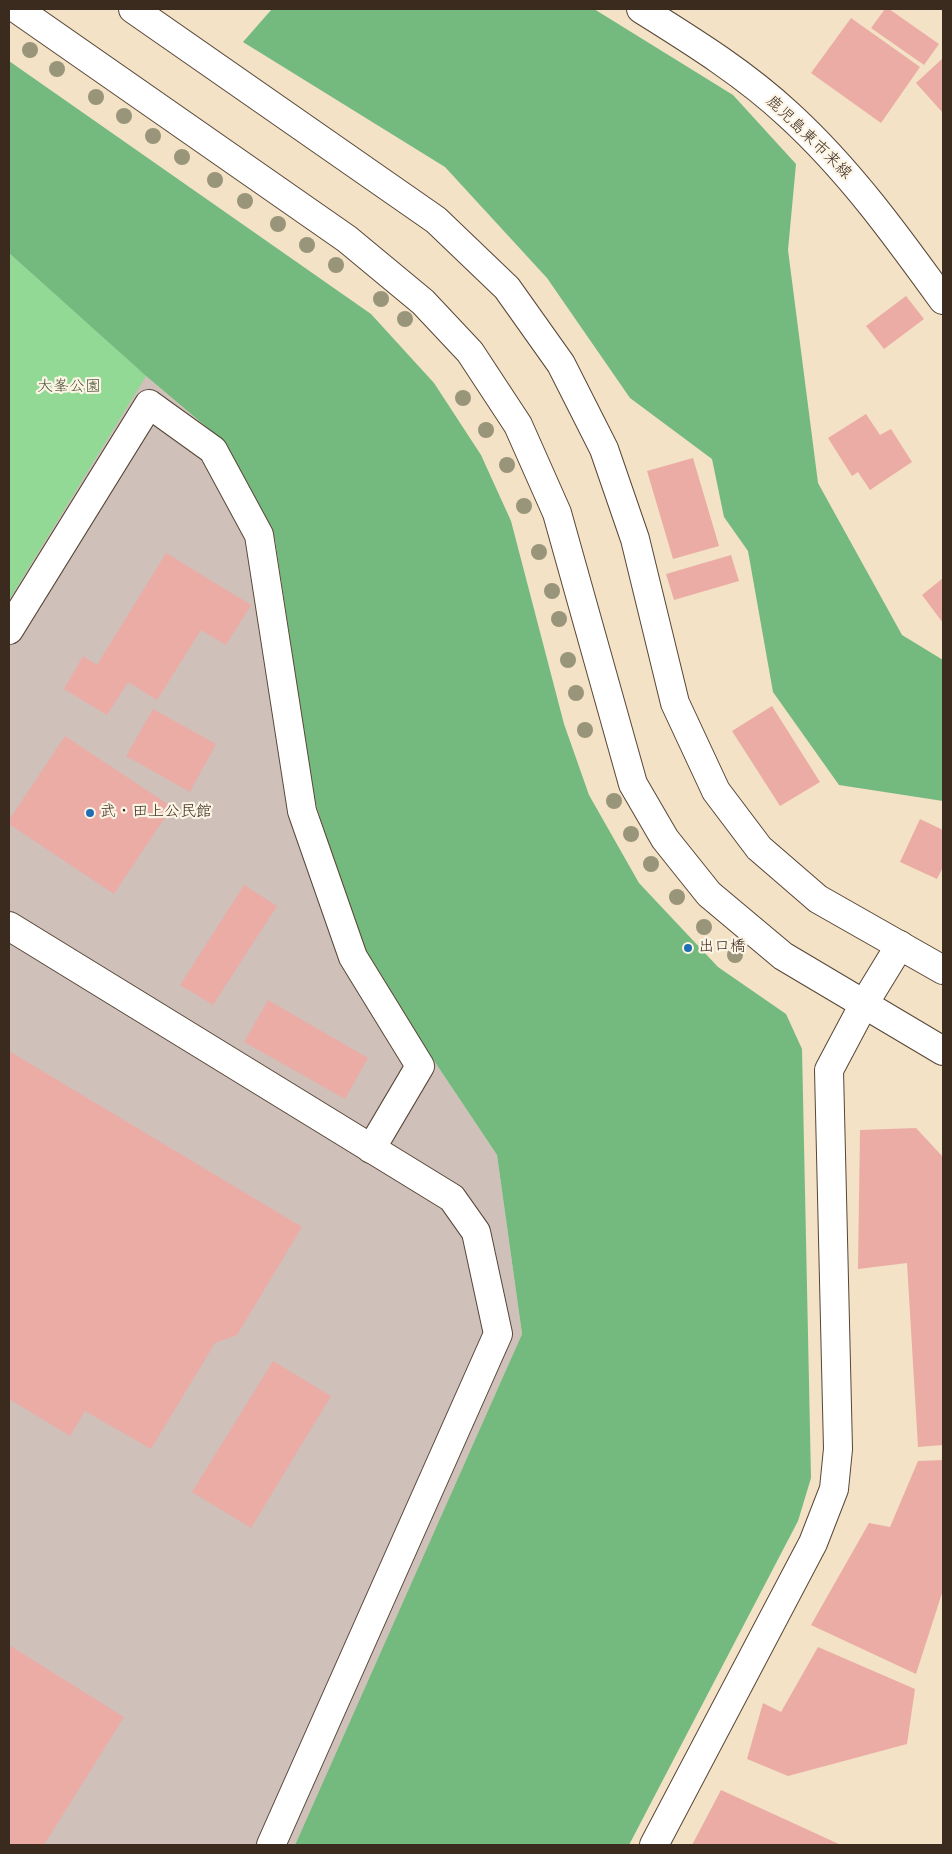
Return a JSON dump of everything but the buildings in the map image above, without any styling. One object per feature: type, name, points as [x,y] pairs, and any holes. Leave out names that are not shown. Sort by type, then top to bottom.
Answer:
[{"type":"street","points":[[17,9],[347,239],[423,302],[470,352],[518,426],[557,513],[633,784],[665,839],[709,894],[783,956],[943,1051]]},
{"type":"street","points":[[133,9],[436,220],[507,288],[561,364],[604,449],[634,539],[676,703],[716,791],[759,848],[818,899],[943,970]]},
{"type":"street","name":"鹿児島東市来線","points":[[642,9],[723,61],[788,114],[840,165],[871,202],[943,300]]},
{"type":"street","points":[[9,630],[149,404],[213,450],[259,535],[302,810],[353,957],[420,1066],[371,1149]]},
{"type":"street","points":[[9,926],[452,1198],[476,1232],[498,1334],[271,1845]]},
{"type":"street","points":[[654,1845],[813,1543],[834,1489],[838,1448],[829,1070],[864,1004],[900,945]]},
{"type":"shaded area","points":[[9,253],[146,376],[223,441],[275,540],[314,798],[364,956],[497,1155],[522,1334],[295,1845],[9,1845]]},
{"type":"green space","points":[[272,9],[594,9],[733,95],[796,164],[788,250],[818,483],[902,635],[943,660],[943,801],[839,785],[773,692],[748,551],[724,517],[712,459],[630,398],[547,278],[445,167],[243,42]]},
{"type":"green space","points":[[9,61],[371,314],[434,383],[481,455],[511,521],[564,724],[589,795],[639,883],[718,967],[786,1014],[802,1049],[811,1478],[798,1521],[629,1845],[295,1845],[522,1334],[497,1155],[364,956],[314,798],[275,540],[223,441],[146,376],[9,253]]},
{"type":"green space","name":"大峯公園","points":[[9,253],[146,376],[9,600]]},
{"type":"place","name":"武・田上公民館","points":[[90,813]]},
{"type":"place","name":"出口橋","points":[[688,948]]}]
